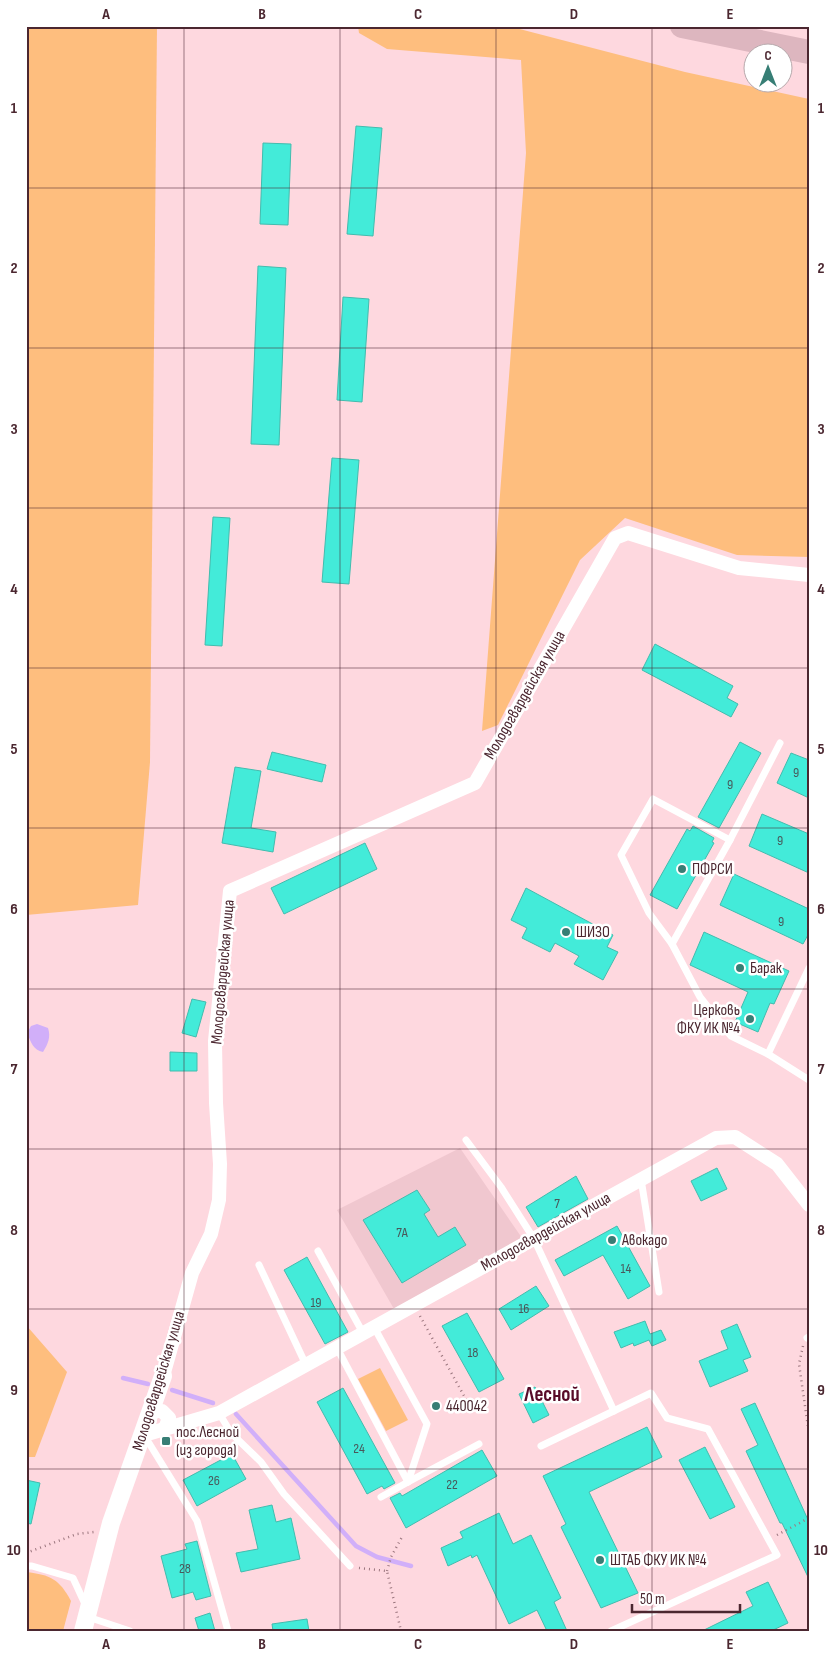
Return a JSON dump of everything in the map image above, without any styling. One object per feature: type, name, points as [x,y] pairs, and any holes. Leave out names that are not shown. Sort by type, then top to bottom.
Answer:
[{"type":"highway","points":[[682,26],[809,52]]},
{"type":"street","points":[[666,26],[742,47]]},
{"type":"street","points":[[792,60],[809,64]]},
{"type":"street","name":"Молодогвардейская улица","points":[[86,1620],[109,1529],[144,1435],[192,1274],[211,1234],[219,1200],[220,1164],[216,1103],[215,1041],[230,891],[474,783],[615,538],[628,533],[739,568],[809,575]]},
{"type":"street","name":"Молодогвардейская улица","points":[[144,1435],[194,1422],[219,1413],[716,1138],[735,1137],[777,1164],[809,1205]]},
{"type":"street","points":[[152,1411],[162,1411],[169,1418],[165,1428]]},
{"type":"lane","points":[[672,944],[730,840],[780,743]]},
{"type":"lane","points":[[730,840],[653,799],[621,854],[649,913],[672,944],[700,997],[731,1036],[768,1054],[809,1080]]},
{"type":"lane","points":[[768,1054],[809,968]]},
{"type":"lane","points":[[466,1140],[501,1187],[534,1239],[614,1411]]},
{"type":"lane","points":[[642,1179],[659,1292]]},
{"type":"lane","points":[[318,1252],[428,1424],[408,1482]]},
{"type":"lane","points":[[259,1265],[306,1365]]},
{"type":"lane","points":[[337,1348],[408,1482]]},
{"type":"lane","points":[[541,1446],[651,1393],[667,1418],[708,1429],[777,1555],[611,1631]]},
{"type":"lane","points":[[219,1413],[231,1433],[260,1462],[284,1494],[350,1566]]},
{"type":"lane","points":[[144,1435],[197,1521],[228,1631]]},
{"type":"lane","points":[[381,1497],[479,1444]]},
{"type":"lane","points":[[26,1566],[73,1578],[82,1594],[86,1620],[130,1631]]},
{"type":"path","points":[[414,1305],[470,1405]]},
{"type":"path","points":[[808,1338],[799,1364],[809,1434]]},
{"type":"path","points":[[768,1538],[809,1518]]},
{"type":"path","points":[[26,1553],[77,1534],[109,1529]]},
{"type":"path","points":[[401,1631],[387,1572],[391,1557],[402,1537]]},
{"type":"path","points":[[350,1566],[387,1572]]},
{"type":"shaded area","points":[[26,26],[157,26],[150,762],[138,905],[26,915]]},
{"type":"shaded area","points":[[358,26],[508,26],[685,72],[742,84],[742,92],[777,92],[809,99],[809,557],[737,555],[625,518],[580,560],[498,725],[482,731],[526,153],[521,60],[387,49],[359,33]]},
{"type":"shaded area","points":[[37,1024],[48,1028],[49,1031],[48,1040],[43,1052],[35,1047],[27,1033],[31,1026]]},
{"type":"shaded area","points":[[460,1148],[522,1238],[394,1309],[337,1210]]},
{"type":"shaded area","points":[[26,1325],[67,1372],[35,1457],[26,1457]]},
{"type":"shaded area","points":[[380,1368],[408,1420],[386,1431],[358,1379]]},
{"type":"shaded area","points":[[26,1572],[53,1579],[67,1594],[71,1601],[63,1631],[26,1631]]},
{"type":"building","points":[[356,126],[382,128],[373,236],[347,234]]},
{"type":"building","points":[[263,143],[291,144],[288,225],[260,224]]},
{"type":"building","points":[[258,266],[286,268],[279,445],[251,444]]},
{"type":"building","points":[[343,297],[369,299],[362,402],[337,400]]},
{"type":"building","points":[[332,458],[359,460],[349,584],[322,582]]},
{"type":"building","points":[[213,517],[230,518],[222,646],[205,645]]},
{"type":"building","points":[[655,644],[733,686],[727,698],[738,704],[731,717],[642,670]]},
{"type":"building","name":"ПФРСИ","points":[[740,742],[761,753],[719,828],[698,817]]},
{"type":"building","points":[[272,752],[326,765],[322,782],[267,769]]},
{"type":"building","points":[[791,753],[809,760],[809,798],[777,783]]},
{"type":"building","points":[[235,767],[261,771],[251,828],[276,832],[273,852],[222,843]]},
{"type":"building","points":[[762,814],[809,834],[809,873],[749,846]]},
{"type":"building","name":"ПФРСИ","points":[[693,826],[714,838],[712,842],[714,843],[677,909],[650,895],[687,829],[690,831]]},
{"type":"building","points":[[365,843],[377,869],[284,914],[271,888]]},
{"type":"building","name":"Барак","points":[[734,874],[809,909],[809,933],[803,944],[720,905]]},
{"type":"building","name":"ШИЗО","points":[[526,888],[613,935],[607,947],[618,952],[603,980],[574,964],[579,956],[555,943],[550,952],[522,938],[527,928],[511,920]]},
{"type":"building","name":"Барак","points":[[704,932],[789,971],[774,1004],[770,1003],[758,1032],[735,1022],[748,992],[690,965]]},
{"type":"building","points":[[192,999],[206,1002],[196,1037],[182,1033]]},
{"type":"building","points":[[170,1052],[197,1053],[197,1071],[170,1071]]},
{"type":"building","points":[[717,1168],[727,1189],[701,1201],[691,1181]]},
{"type":"building","points":[[576,1176],[588,1199],[538,1227],[526,1207]]},
{"type":"building","points":[[417,1190],[430,1210],[424,1214],[438,1237],[455,1227],[466,1245],[402,1283],[363,1220]]},
{"type":"building","points":[[617,1226],[650,1286],[628,1299],[603,1255],[564,1276],[555,1260]]},
{"type":"building","points":[[307,1257],[348,1332],[325,1344],[284,1270]]},
{"type":"building","points":[[536,1286],[549,1306],[511,1330],[499,1309]]},
{"type":"building","points":[[467,1313],[504,1379],[479,1392],[442,1326]]},
{"type":"building","points":[[645,1321],[650,1334],[661,1330],[666,1340],[652,1346],[649,1340],[634,1346],[633,1343],[621,1348],[614,1332]]},
{"type":"building","points":[[737,1324],[751,1357],[743,1360],[748,1371],[710,1387],[699,1361],[728,1349],[721,1331]]},
{"type":"building","points":[[535,1387],[549,1415],[533,1423],[519,1394]]},
{"type":"building","points":[[343,1388],[395,1483],[384,1489],[382,1486],[367,1494],[317,1402]]},
{"type":"building","points":[[755,1403],[809,1522],[809,1579],[746,1451],[758,1445],[741,1409]]},
{"type":"building","points":[[647,1427],[662,1457],[589,1492],[638,1593],[601,1608],[561,1527],[566,1524],[543,1476]]},
{"type":"building","points":[[705,1447],[735,1507],[710,1519],[679,1460]]},
{"type":"building","points":[[482,1450],[497,1476],[406,1528],[390,1498],[400,1493],[402,1496]]},
{"type":"building","points":[[232,1454],[246,1479],[197,1506],[183,1480]]},
{"type":"building","points":[[26,1480],[40,1483],[31,1524],[26,1523]]},
{"type":"building","points":[[272,1505],[276,1522],[291,1518],[300,1559],[241,1572],[236,1553],[258,1549],[249,1510]]},
{"type":"building","points":[[499,1513],[513,1544],[531,1535],[561,1598],[554,1602],[567,1631],[547,1631],[537,1610],[509,1624],[477,1555],[472,1558],[471,1555],[448,1566],[441,1548],[463,1538],[460,1532]]},
{"type":"building","points":[[197,1541],[211,1596],[196,1600],[193,1592],[172,1598],[161,1556],[187,1549],[185,1544]]},
{"type":"building","points":[[768,1582],[788,1623],[771,1631],[702,1631],[753,1606],[746,1592]]},
{"type":"building","points":[[210,1613],[215,1631],[199,1631],[195,1618]]},
{"type":"building","points":[[307,1619],[309,1631],[273,1631],[272,1624]]},
{"type":"waterway","points":[[123,1378],[148,1384]]},
{"type":"waterway","points":[[172,1390],[213,1403]]},
{"type":"waterway","points":[[236,1414],[356,1546],[377,1557],[411,1566]]},
{"type":"place","name":"ПФРСИ","points":[[682,869]]},
{"type":"place","name":"ШИЗО","points":[[566,932]]},
{"type":"place","name":"Барак","points":[[740,968]]},
{"type":"place","name":"Церковь ФКУ ИК №4","points":[[750,1019]]},
{"type":"place","name":"Авокадо","points":[[612,1240]]},
{"type":"place","name":"440042","points":[[436,1406]]},
{"type":"place","name":"пос.Лесной (из города)","points":[[166,1441]]},
{"type":"place","name":"ШТАБ ФКУ ИК №4","points":[[600,1560]]},
{"type":"district","name":"Лесной","points":[[552,1394]]}]
